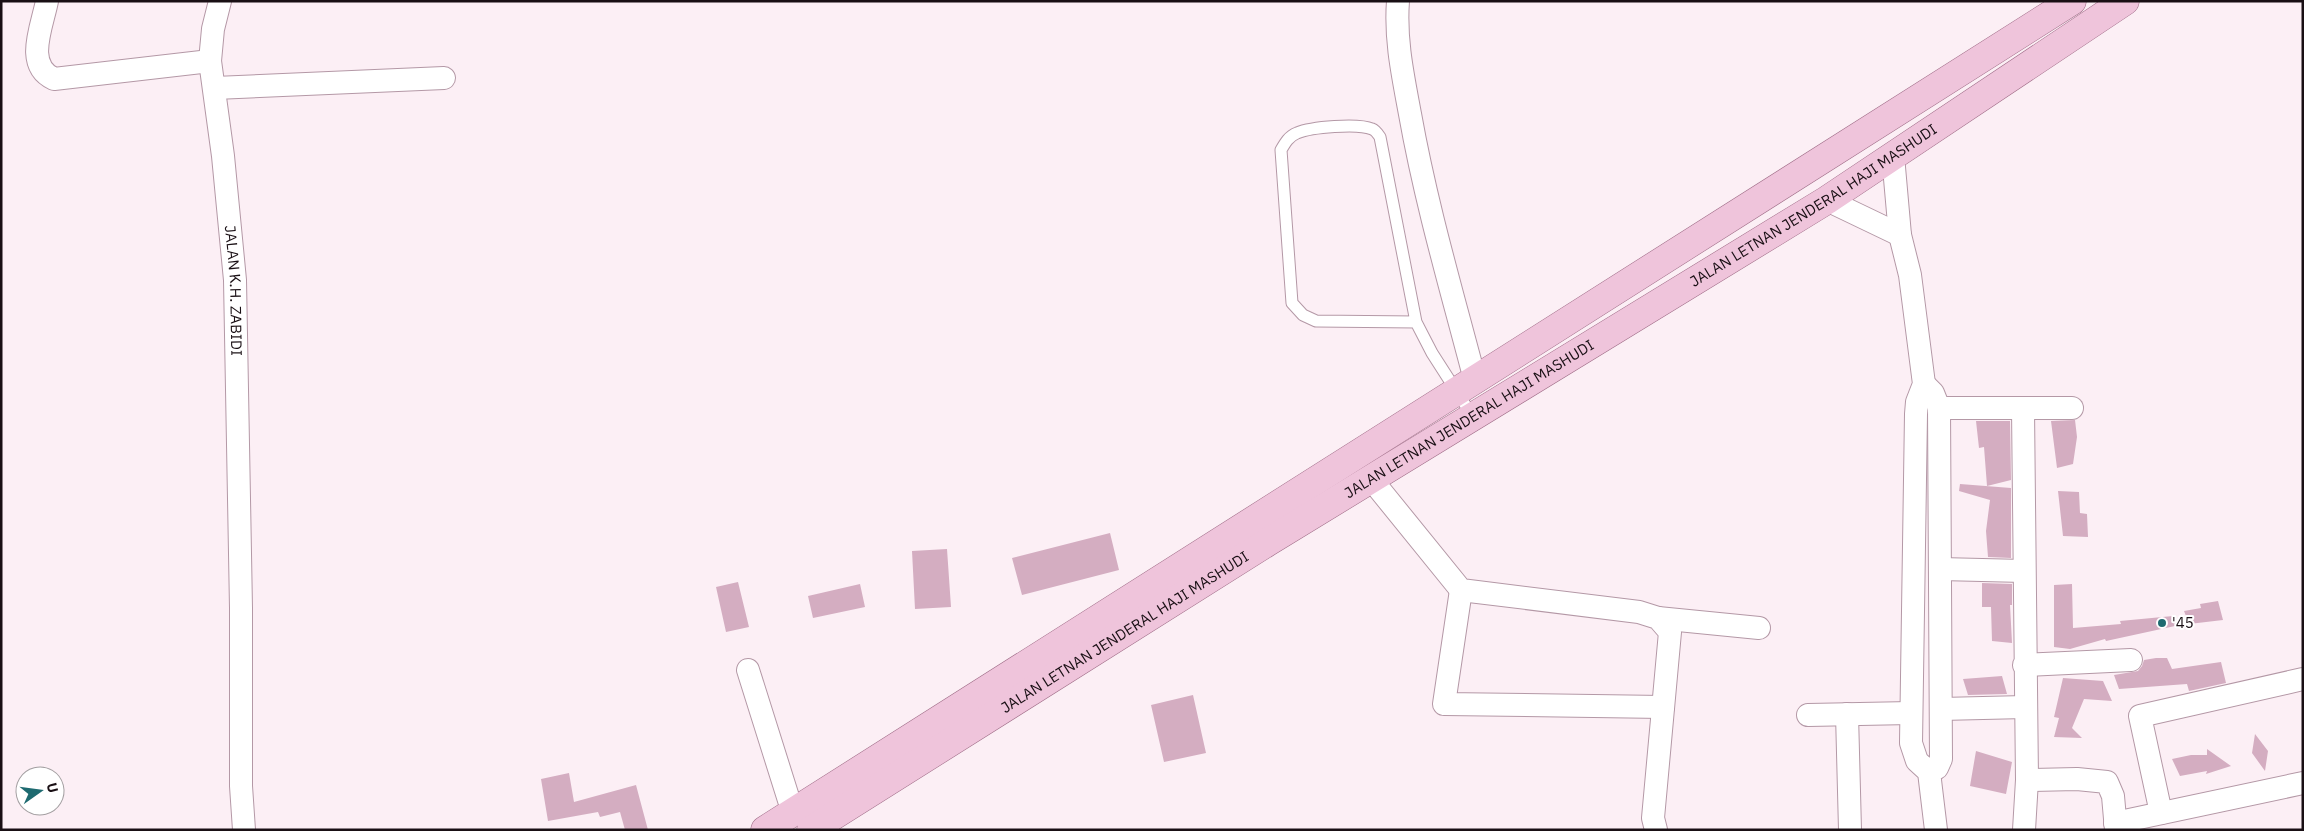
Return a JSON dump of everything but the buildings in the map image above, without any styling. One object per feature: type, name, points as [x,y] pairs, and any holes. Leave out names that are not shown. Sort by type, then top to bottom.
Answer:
[{"type":"main road","name":"JALAN LETNAN JENDERAL HAJI MASHUDI","points":[[802,821],[1467,385],[2072,1]]},
{"type":"main road","name":"JALAN LETNAN JENDERAL HAJI MASHUDI","points":[[766,830],[802,821],[1473,417],[1827,200],[2125,1]]},
{"type":"street","points":[[47,1],[36,53],[38,64],[44,74],[54,79],[210,61]]},
{"type":"street","name":"JALAN K.H. ZABIDI","points":[[220,1],[213,29],[210,61],[215,88],[235,280],[241,583],[241,786],[244,830]]},
{"type":"street","points":[[1398,1],[1397,28],[1400,57],[1421,176],[1467,385]]},
{"type":"street","points":[[215,88],[444,78]]},
{"type":"street","points":[[1892,156],[1900,235],[1910,275],[1924,384],[1917,402],[1916,414],[1911,743],[1914,754],[1929,772],[1936,830]]},
{"type":"street","points":[[1827,200],[1900,235]]},
{"type":"street","points":[[1924,384],[1933,393],[1939,408],[1941,759],[1937,768],[1929,772]]},
{"type":"street","points":[[1939,408],[2023,410],[2072,408]]},
{"type":"street","points":[[2023,410],[2024,665],[2027,780],[2024,830]]},
{"type":"street","points":[[1371,479],[1461,590],[1639,612],[1658,618],[1759,628]]},
{"type":"street","points":[[1940,569],[2024,571]]},
{"type":"street","points":[[1461,590],[1444,704],[1663,706]]},
{"type":"street","points":[[1656,830],[1653,818],[1670,632],[1658,618]]},
{"type":"street","points":[[2024,665],[2130,660]]},
{"type":"street","points":[[748,670],[802,821]]},
{"type":"street","points":[[2161,813],[2140,716],[2303,679]]},
{"type":"street","points":[[1941,709],[2025,707]]},
{"type":"street","points":[[1847,714],[1850,830]]},
{"type":"street","points":[[1808,715],[1912,714]]},
{"type":"street","points":[[2027,780],[2077,779],[2106,782],[2113,796],[2115,826],[2161,813],[2303,783]]},
{"type":"lane","points":[[1416,322],[1316,321],[1303,315],[1292,303],[1280,150],[1286,140],[1297,133],[1318,128],[1360,126],[1374,129],[1380,137],[1416,322],[1432,352],[1467,385],[1473,417]]},
{"type":"place","name":"'45","points":[[2162,623]]}]
